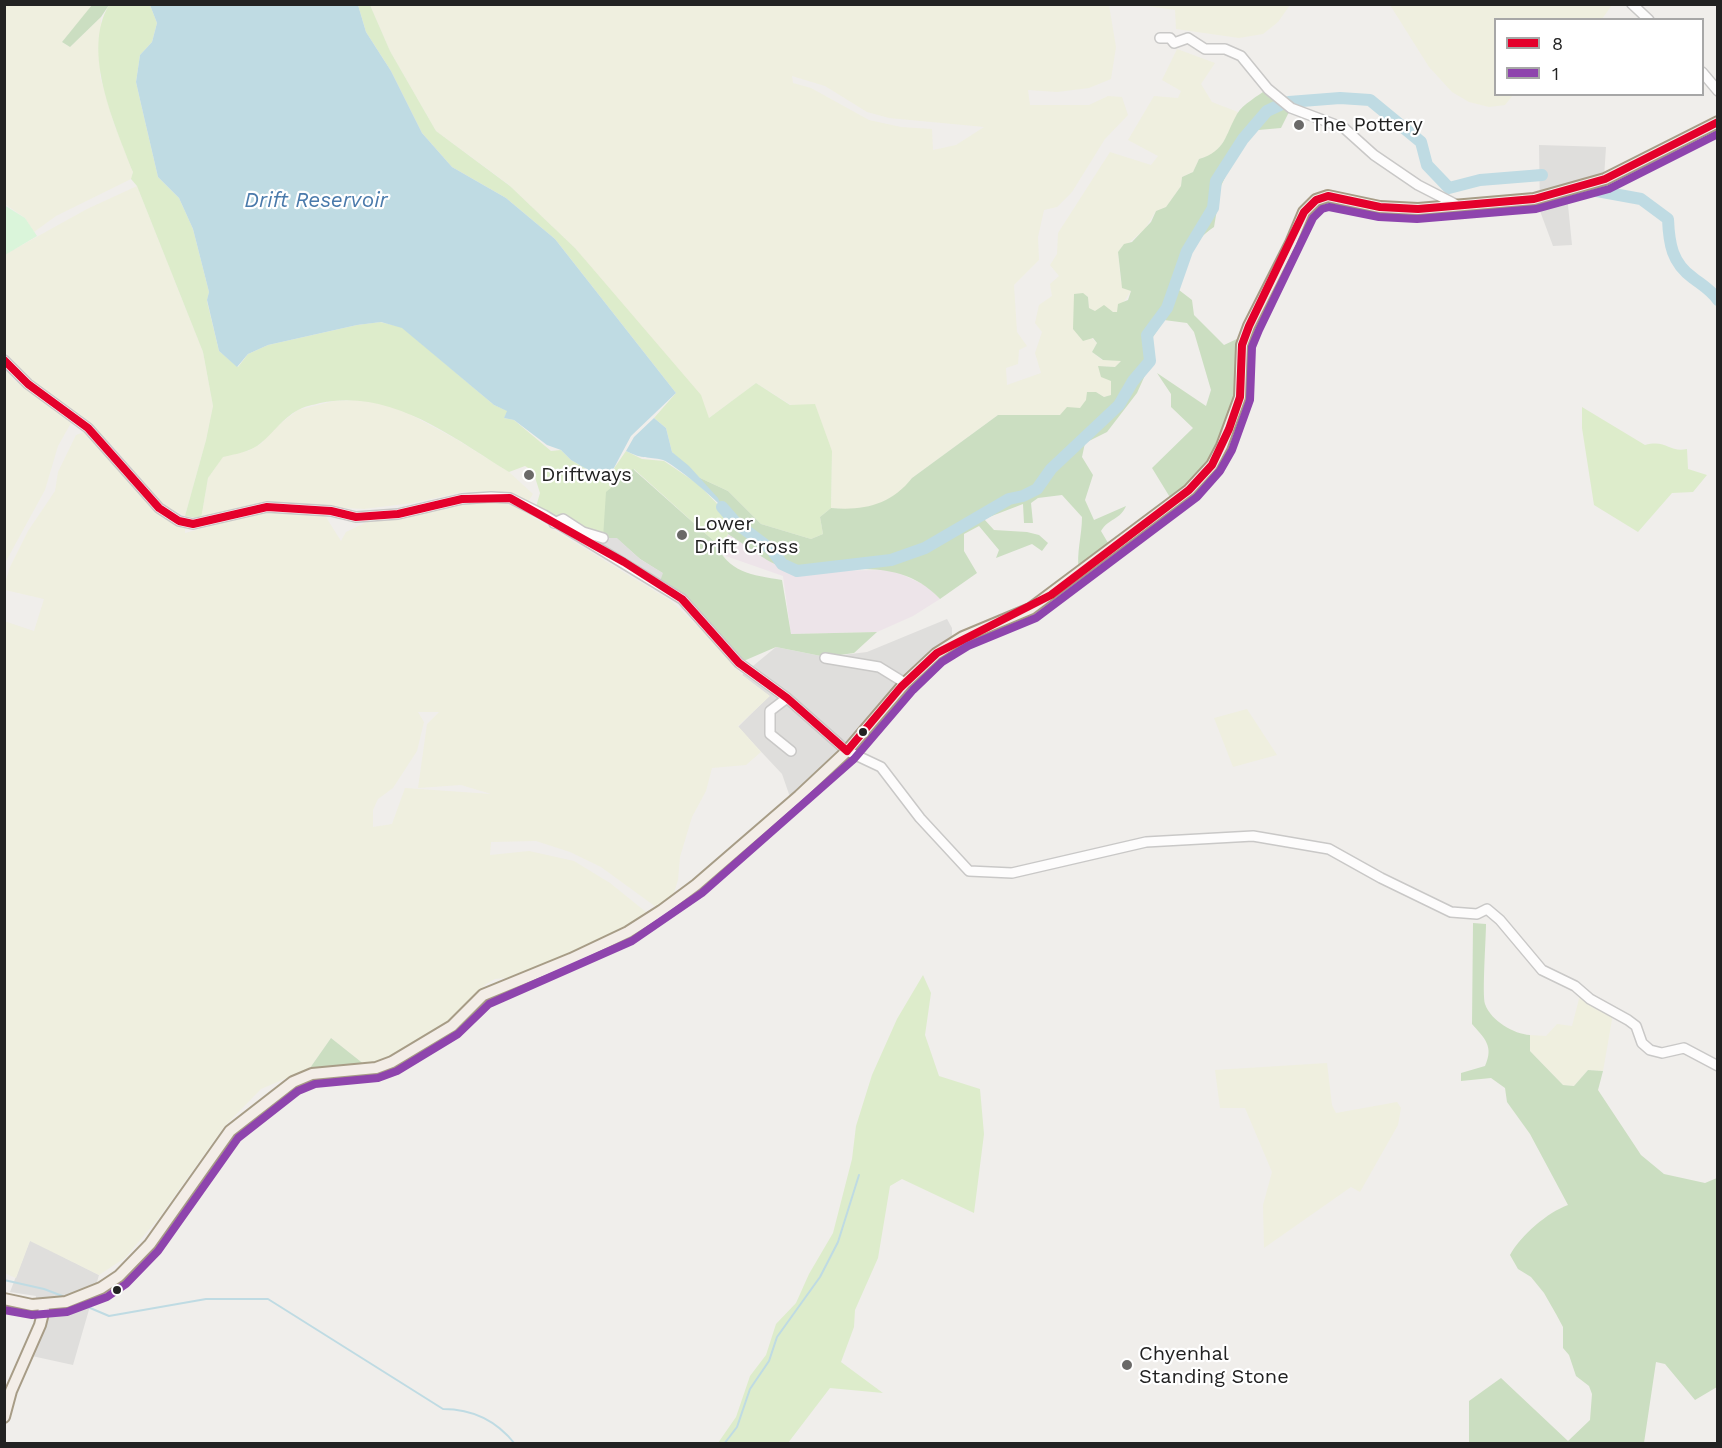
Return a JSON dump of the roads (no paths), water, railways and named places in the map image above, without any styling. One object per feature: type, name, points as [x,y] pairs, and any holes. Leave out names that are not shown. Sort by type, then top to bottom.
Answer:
[{"type":"main road","points":[[4,1299],[45,1305],[72,1300],[100,1288],[136,1261],[230,1131],[293,1082],[312,1074],[376,1068],[392,1062],[452,1026],[483,995],[571,960],[628,932],[696,885],[847,751],[905,683],[936,654],[963,637],[1009,619],[1051,595],[1189,490],[1212,465],[1226,438],[1240,397],[1242,345],[1249,326],[1304,212],[1316,200],[1328,196],[1380,207],[1418,209],[1455,204],[1534,199],[1593,184],[1718,122]]},
{"type":"main road","points":[[4,1418],[10,1391],[40,1325],[45,1305]]},
{"type":"street","points":[[1632,4],[1647,18]]},
{"type":"street","points":[[1160,38],[1170,38],[1174,43],[1188,38],[1205,49],[1225,49],[1240,56],[1268,89],[1292,108],[1344,128],[1374,155],[1418,185],[1455,204]]},
{"type":"street","points":[[1704,74],[1718,91]]},
{"type":"street","points":[[4,360],[28,384],[88,428],[159,508],[179,521],[193,524],[267,507],[331,511],[356,517],[398,514],[462,498],[510,498],[624,562],[682,600],[739,663],[787,698],[847,751],[881,767],[920,818],[969,871],[1012,873],[1146,842],[1233,836],[1253,836],[1329,849],[1381,878],[1451,912],[1478,914],[1487,909],[1500,920],[1542,970],[1575,986],[1590,999],[1628,1020],[1636,1026],[1642,1043],[1650,1050],[1662,1053],[1684,1048],[1718,1066]]},
{"type":"street","points":[[554,523],[563,519],[583,532],[603,538]]},
{"type":"street","points":[[825,658],[879,667],[905,683]]},
{"type":"street","points":[[787,698],[770,711],[770,734],[791,751]]},
{"type":"water","name":"Drift Reservoir","points":[[150,5],[358,5],[366,32],[391,71],[422,133],[452,167],[506,198],[555,239],[676,393],[631,436],[607,481],[571,460],[561,450],[547,445],[514,420],[504,418],[507,411],[494,405],[402,328],[381,322],[357,325],[268,345],[248,354],[237,367],[219,351],[207,300],[209,292],[193,229],[179,198],[158,177],[136,82],[140,55],[152,42],[157,23]]},
{"type":"water","points":[[654,418],[666,428],[672,452],[689,466],[718,498],[722,507],[693,481],[663,460],[637,456],[626,451],[634,437]]},
{"type":"waterway","points":[[1289,102],[1340,98],[1370,100],[1421,142],[1427,165],[1449,188],[1480,180],[1542,175]]},
{"type":"waterway","points":[[722,507],[736,523],[772,550],[782,564],[797,571],[891,560],[925,548],[1009,499],[1023,496],[1037,489],[1051,469],[1119,405],[1133,381],[1150,361],[1147,335],[1167,308],[1187,251],[1213,208],[1216,181],[1243,139],[1267,111],[1282,104]]},
{"type":"waterway","points":[[1597,191],[1641,199],[1668,219],[1671,245],[1680,266],[1718,300]]},
{"type":"waterway","points":[[724,1444],[737,1427],[750,1389],[769,1361],[777,1337],[820,1277],[838,1242],[859,1175]]},
{"type":"waterway","points":[[4,1280],[44,1289],[65,1297]]},
{"type":"waterway","points":[[76,1302],[109,1316],[206,1299],[268,1299],[443,1409],[464,1411],[492,1422],[515,1444]]},
{"type":"place","name":"The Pottery","points":[[1299,125]]},
{"type":"place","name":"Driftways","points":[[529,475]]},
{"type":"place","name":"Lower Drift Cross","points":[[682,535]]},
{"type":"place","name":"Chyenhal Standing Stone","points":[[1127,1365]]}]
